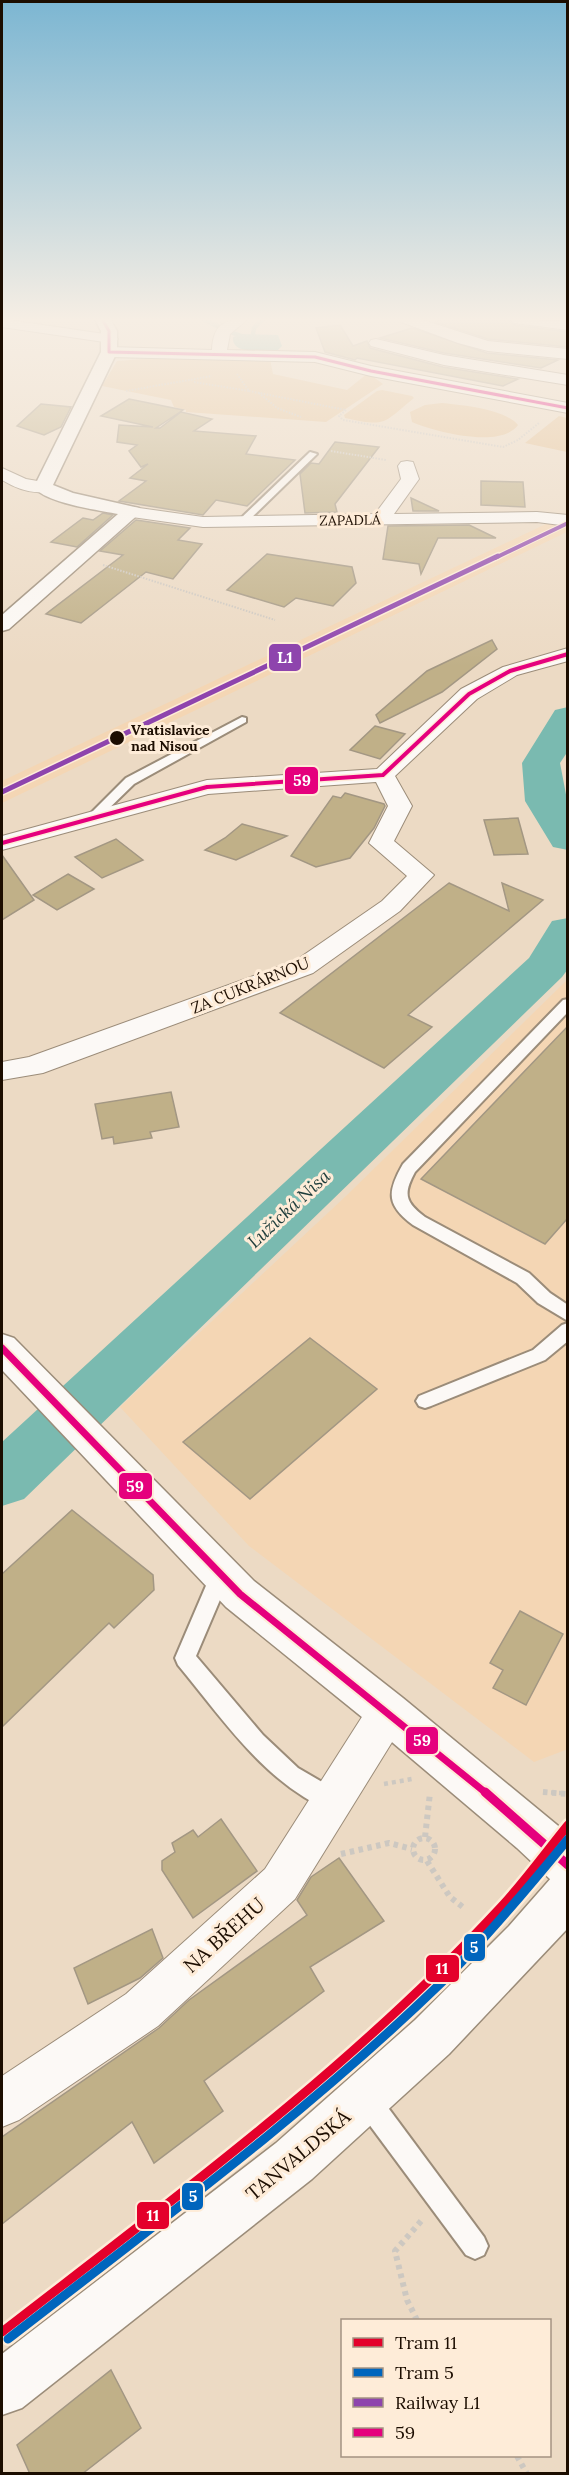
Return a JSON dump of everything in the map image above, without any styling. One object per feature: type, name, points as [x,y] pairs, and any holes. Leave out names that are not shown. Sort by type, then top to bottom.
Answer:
[{"type":"street","points":[[43,487],[68,434]]},
{"type":"street","points":[[381,519],[410,479],[407,466]]},
{"type":"street","points":[[2,473],[21,484],[43,487],[67,497],[132,512]]},
{"type":"street","points":[[2,625],[132,512]]},
{"type":"street","name":"ZAPADLÁ","points":[[132,512],[203,522],[537,517],[559,520]]},
{"type":"street","points":[[2,843],[207,787],[383,775],[468,694],[510,671],[567,654]]},
{"type":"street","name":"ZA CUKRÁRNOU","points":[[2,1071],[33,1066],[304,967],[391,906],[422,874],[381,843],[400,806],[383,775]]},
{"type":"street","points":[[2,1348],[240,1594],[533,1832],[567,1865]]},
{"type":"street","name":"NA BŘEHU","points":[[2,2103],[142,2010],[280,1884],[388,1712]]},
{"type":"street","name":"TANVALDSKÁ","points":[[2,2388],[294,2161],[366,2098],[432,2037],[510,1958],[567,1893]]},
{"type":"lane","points":[[242,522],[313,454]]},
{"type":"lane","points":[[93,817],[130,781],[242,720]]},
{"type":"lane","points":[[567,1003],[409,1168],[400,1183],[399,1203],[404,1210],[419,1221],[523,1278],[544,1298],[567,1314]]},
{"type":"lane","points":[[425,1401],[539,1355],[567,1330]]},
{"type":"lane","points":[[221,1574],[185,1658],[255,1743],[290,1775],[333,1801]]},
{"type":"lane","points":[[366,2098],[475,2246]]},
{"type":"path","points":[[436,434],[490,446],[510,444],[524,434]]},
{"type":"path","points":[[313,454],[328,450],[361,454],[407,466]]},
{"type":"path","points":[[79,558],[275,620]]},
{"type":"path","points":[[376,1789],[384,1784],[418,1779]]},
{"type":"path","points":[[425,1837],[431,1787],[439,1794]]},
{"type":"path","points":[[427,1861],[433,1858],[436,1845],[431,1839],[418,1838],[413,1843],[412,1849],[415,1856],[427,1861],[450,1897],[464,1908]]},
{"type":"path","points":[[335,1856],[388,1843],[412,1849]]},
{"type":"path","points":[[416,2319],[407,2300],[395,2251],[440,2199]]},
{"type":"path","points":[[518,2457],[527,2474]]},
{"type":"shaded area","points":[[455,434],[502,434],[483,437]]},
{"type":"shaded area","points":[[536,434],[567,434],[567,452],[525,443]]},
{"type":"shaded area","points":[[567,514],[567,532],[2,803],[2,781]]},
{"type":"shaded area","points":[[567,980],[568,1749],[534,1762],[249,1546],[120,1407],[346,1196]]},
{"type":"building","points":[[118,434],[256,436],[246,454],[295,460],[247,506],[216,500],[203,515],[119,501],[146,481],[130,478],[148,464],[141,467],[129,451],[137,445],[117,442]]},
{"type":"building","points":[[335,442],[379,447],[335,504],[337,512],[305,513],[300,474],[311,463],[319,464]]},
{"type":"building","points":[[481,481],[523,482],[525,507],[481,505]]},
{"type":"building","points":[[411,498],[439,511],[413,511]]},
{"type":"building","points":[[103,513],[113,515],[77,547],[51,542],[83,518],[93,520]]},
{"type":"building","points":[[136,520],[190,528],[178,540],[202,544],[173,579],[146,572],[81,623],[46,614],[123,555],[100,551]]},
{"type":"building","points":[[469,525],[496,538],[438,538],[421,574],[419,564],[383,559],[388,526]]},
{"type":"building","points":[[267,554],[352,567],[356,583],[333,606],[296,598],[284,607],[227,590]]},
{"type":"building","points":[[492,640],[497,649],[442,692],[380,723],[376,715],[427,671]]},
{"type":"building","points":[[375,726],[405,734],[380,759],[350,750]]},
{"type":"building","points":[[345,793],[385,806],[374,828],[350,858],[316,867],[291,856],[333,796],[341,798]]},
{"type":"building","points":[[518,818],[528,854],[494,855],[484,820]]},
{"type":"building","points":[[242,824],[287,836],[236,860],[205,850]]},
{"type":"building","points":[[116,839],[143,860],[102,878],[75,857]]},
{"type":"building","points":[[2,855],[34,900],[2,920]]},
{"type":"building","points":[[68,874],[94,889],[57,910],[33,895]]},
{"type":"building","points":[[449,883],[509,911],[502,883],[543,900],[408,1015],[432,1027],[384,1068],[280,1013]]},
{"type":"building","points":[[567,1027],[567,1219],[545,1244],[421,1179]]},
{"type":"building","points":[[171,1092],[179,1127],[150,1132],[152,1138],[114,1144],[113,1137],[102,1139],[95,1104]]},
{"type":"building","points":[[310,1338],[377,1389],[250,1499],[183,1442]]},
{"type":"building","points":[[72,1510],[153,1575],[154,1590],[114,1628],[109,1623],[2,1727],[2,1574]]},
{"type":"building","points":[[520,1611],[563,1634],[526,1705],[493,1688],[503,1670],[490,1663]]},
{"type":"building","points":[[221,1819],[257,1871],[193,1918],[162,1870],[162,1861],[175,1852],[172,1843],[193,1830],[198,1837]]},
{"type":"building","points":[[339,1858],[384,1921],[310,1967],[324,1991],[204,2081],[223,2111],[154,2163],[132,2122],[2,2224],[2,2137],[159,2028],[189,2000],[307,1915],[297,1900],[311,1877]]},
{"type":"building","points":[[152,1929],[163,1958],[140,1978],[88,2004],[74,1968]]},
{"type":"building","points":[[111,2370],[141,2428],[82,2474],[30,2474],[17,2445]]},
{"type":"waterway","name":"Lužická Nisa","points":[[568,718],[541,763],[545,801],[568,838]]},
{"type":"waterway","name":"Lužická Nisa","points":[[2,1480],[546,967],[568,931]]},
{"type":"tram line","name":"11","points":[[2,2332],[197,2181],[325,2077],[386,2022],[502,1906],[568,1825]]},
{"type":"tram line","name":"5","points":[[8,2339],[231,2166],[375,2045],[444,1980],[508,1912],[568,1839]]},
{"type":"rail line","name":"L1","points":[[2,792],[568,523]]},
{"type":"transit line","name":"59","points":[[2,843],[207,787],[383,775],[469,694],[510,671],[568,654]]},
{"type":"transit line","name":"59","points":[[2,1348],[240,1594],[388,1712],[533,1832],[568,1865]]},
{"type":"place","name":"Vratislavice nad Nisou","points":[[117,738]]}]
